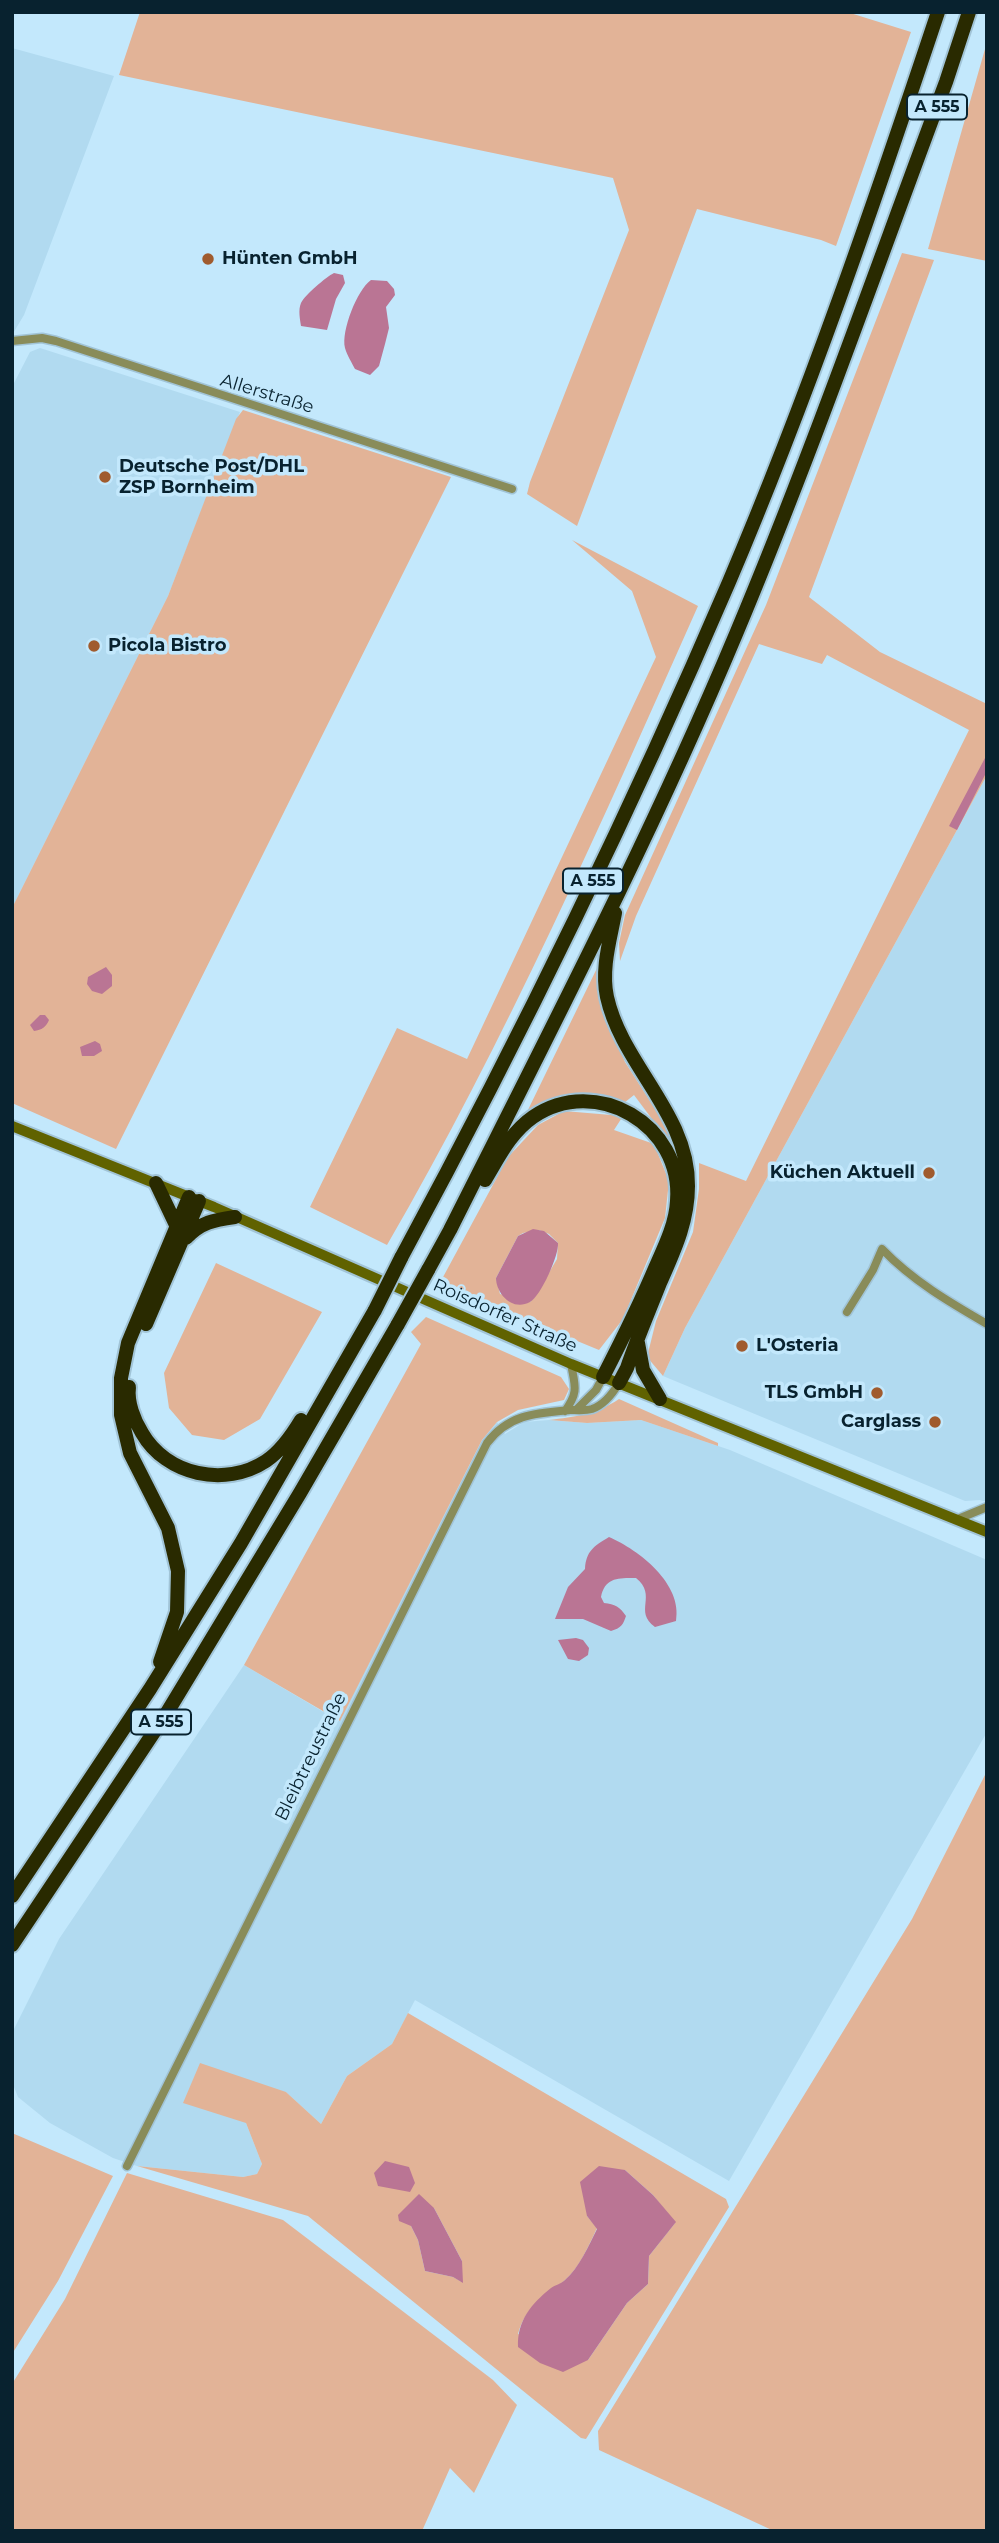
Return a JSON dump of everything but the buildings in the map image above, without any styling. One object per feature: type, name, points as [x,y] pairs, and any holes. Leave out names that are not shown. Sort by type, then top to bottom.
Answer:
[{"type":"highway","name":"A 555","points":[[12,1896],[150,1689],[241,1543],[375,1310],[519,1036],[616,833],[729,583],[877,194],[938,12]]},
{"type":"highway","name":"A 555","points":[[12,1945],[168,1711],[398,1324],[450,1230],[618,894],[753,591],[942,94],[969,12]]},
{"type":"highway","points":[[618,894],[605,964],[606,995],[621,1037],[665,1109],[681,1141],[688,1186],[684,1225],[618,1383]]},
{"type":"highway","points":[[450,1230],[477,1195],[507,1141],[532,1118],[544,1111],[576,1102],[610,1104],[631,1113],[651,1128],[674,1167],[677,1184],[675,1216],[632,1323],[603,1377]]},
{"type":"highway","points":[[156,1183],[176,1225]]},
{"type":"highway","points":[[150,1689],[177,1612],[178,1572],[168,1528],[130,1453],[121,1415],[121,1378],[128,1343],[176,1225],[194,1199]]},
{"type":"highway","points":[[194,1199],[183,1242],[132,1357],[128,1395],[136,1423],[149,1446],[166,1460],[189,1472],[217,1475],[242,1471],[265,1462],[282,1447],[310,1406],[335,1378]]},
{"type":"highway","points":[[183,1242],[196,1228],[209,1221],[235,1217]]},
{"type":"highway","points":[[638,1337],[643,1370],[660,1399]]},
{"type":"main road","name":"Roisdorfer Straße","points":[[12,1126],[194,1199],[571,1364],[987,1532]]},
{"type":"street","name":"Allerstraße","points":[[12,341],[42,338],[56,341],[512,489]]},
{"type":"street","points":[[847,1312],[873,1270],[882,1249],[901,1268],[935,1294],[987,1324]]},
{"type":"street","points":[[565,1411],[575,1398],[576,1388],[571,1364]]},
{"type":"street","points":[[576,1410],[597,1390],[603,1377]]},
{"type":"street","name":"Bleibtreustraße","points":[[127,2166],[487,1443],[509,1422],[528,1414],[592,1409],[612,1393],[618,1383]]},
{"type":"street","points":[[958,1519],[987,1507]]},
{"type":"shaded area","points":[[140,12],[847,12],[911,32],[836,246],[697,209],[577,526],[527,494],[629,230],[613,178],[119,75]]},
{"type":"shaded area","points":[[987,42],[987,261],[928,249]]},
{"type":"shaded area","points":[[12,48],[114,76],[24,315],[12,335]]},
{"type":"shaded area","points":[[902,253],[934,260],[809,597],[880,652],[987,704],[987,775],[685,1328],[663,1376],[647,1357],[656,1321],[693,1232],[699,1189],[699,1163],[746,1181],[969,730],[827,655],[822,664],[759,644],[636,916],[620,961],[619,943],[625,915],[766,605]]},
{"type":"shaded area","points":[[334,273],[343,275],[345,283],[336,299],[327,330],[301,326],[301,303],[316,286]]},
{"type":"shaded area","points":[[371,280],[387,281],[394,289],[395,295],[386,307],[389,328],[379,366],[370,375],[355,369],[344,341],[356,301]]},
{"type":"shaded area","points":[[40,348],[240,412],[168,596],[12,908],[12,387],[30,352]]},
{"type":"shaded area","points":[[243,410],[451,477],[116,1149],[12,1103],[12,908],[168,596],[236,419]]},
{"type":"shaded area","points":[[572,540],[698,606],[551,930],[431,1168],[387,1245],[310,1207],[397,1028],[467,1059],[656,657],[632,591]]},
{"type":"shaded area","points":[[985,758],[987,771],[957,830],[949,826]]},
{"type":"shaded area","points":[[987,775],[987,1502],[965,1501],[663,1376],[685,1328]]},
{"type":"shaded area","points":[[600,962],[603,1011],[625,1062],[669,1131],[677,1154],[673,1158],[664,1135],[634,1095],[624,1103],[602,1099],[525,1116]]},
{"type":"shaded area","points":[[106,967],[112,975],[112,986],[102,994],[92,991],[87,984],[88,977]]},
{"type":"shaded area","points":[[40,1015],[45,1015],[49,1020],[43,1028],[34,1031],[30,1025]]},
{"type":"shaded area","points":[[95,1041],[100,1044],[102,1051],[94,1056],[82,1056],[80,1047]]},
{"type":"shaded area","points":[[564,1111],[623,1116],[614,1130],[654,1144],[669,1181],[665,1218],[623,1319],[599,1350],[468,1296],[436,1290],[508,1157],[538,1125]],"holes":[[[539,1230],[549,1234],[558,1243],[557,1259],[534,1298],[530,1302],[500,1294],[496,1278],[518,1236]]]},
{"type":"shaded area","points":[[533,1229],[544,1231],[558,1243],[558,1249],[539,1292],[530,1302],[517,1305],[502,1295],[496,1278],[518,1236]]},
{"type":"shaded area","points":[[216,1263],[322,1312],[260,1419],[224,1440],[192,1435],[169,1408],[164,1373]]},
{"type":"shaded area","points":[[426,1317],[561,1377],[569,1389],[564,1400],[518,1410],[497,1422],[482,1440],[340,1721],[244,1665],[421,1344],[411,1332]]},
{"type":"shaded area","points":[[619,1399],[718,1443],[718,1446],[641,1420],[587,1423],[549,1420],[594,1411]]},
{"type":"shaded area","points":[[549,1420],[587,1423],[641,1420],[730,1450],[987,1560],[987,1732],[729,2181],[415,2000],[392,2044],[347,2076],[321,2124],[286,2092],[246,2123],[262,2164],[257,2174],[243,2177],[137,2166],[113,2158],[50,2123],[18,2097],[12,2082],[12,2033],[59,1939],[244,1665],[339,1721],[482,1440],[497,1422],[505,1434],[524,1422]]},
{"type":"shaded area","points":[[609,1537],[633,1550],[666,1582],[673,1594],[676,1621],[655,1627],[649,1621],[645,1609],[645,1591],[636,1578],[614,1580],[603,1590],[601,1597],[604,1603],[617,1607],[626,1616],[617,1629],[611,1631],[583,1619],[555,1619],[568,1587],[585,1569],[589,1553]]},
{"type":"shaded area","points":[[558,1640],[583,1640],[589,1648],[588,1655],[579,1661],[568,1659]]},
{"type":"shaded area","points":[[987,1771],[987,2531],[774,2531],[599,2450],[598,2431],[912,1919]]},
{"type":"shaded area","points":[[408,2013],[726,2199],[729,2207],[586,2439],[581,2438],[308,2216],[137,2166],[243,2177],[257,2174],[262,2164],[246,2123],[183,2103],[200,2063],[286,2092],[321,2124],[347,2076],[392,2044]],"holes":[[[625,2170],[653,2195],[675,2223],[649,2256],[648,2284],[627,2303],[588,2360],[518,2334],[530,2310],[569,2276],[579,2263],[597,2228],[587,2216]],[[434,2208],[462,2261],[462,2282],[453,2277],[425,2271],[418,2240],[411,2226]]]},
{"type":"shaded area","points":[[12,2133],[113,2176],[58,2281],[12,2354]]},
{"type":"shaded area","points":[[385,2161],[409,2167],[415,2183],[410,2192],[378,2186],[374,2173]]},
{"type":"shaded area","points":[[599,2166],[625,2170],[653,2195],[676,2222],[649,2256],[648,2284],[627,2303],[588,2360],[563,2372],[540,2363],[518,2347],[518,2338],[523,2321],[537,2300],[570,2275],[597,2229],[587,2216],[580,2182]]},
{"type":"shaded area","points":[[127,2173],[283,2220],[493,2380],[517,2405],[474,2493],[450,2468],[422,2531],[12,2531],[12,2384],[65,2299]]},
{"type":"shaded area","points":[[419,2194],[434,2208],[462,2261],[463,2283],[453,2277],[425,2271],[418,2240],[411,2226],[399,2221],[398,2215]]},
{"type":"place","name":"Hünten GmbH","points":[[208,259]]},
{"type":"place","name":"Deutsche Post/DHL ZSP Bornheim","points":[[105,477]]},
{"type":"place","name":"Picola Bistro","points":[[94,646]]},
{"type":"place","name":"Küchen Aktuell","points":[[929,1173]]},
{"type":"place","name":"L'Osteria","points":[[742,1346]]},
{"type":"place","name":"TLS GmbH","points":[[877,1393]]},
{"type":"place","name":"Carglass","points":[[935,1422]]}]
